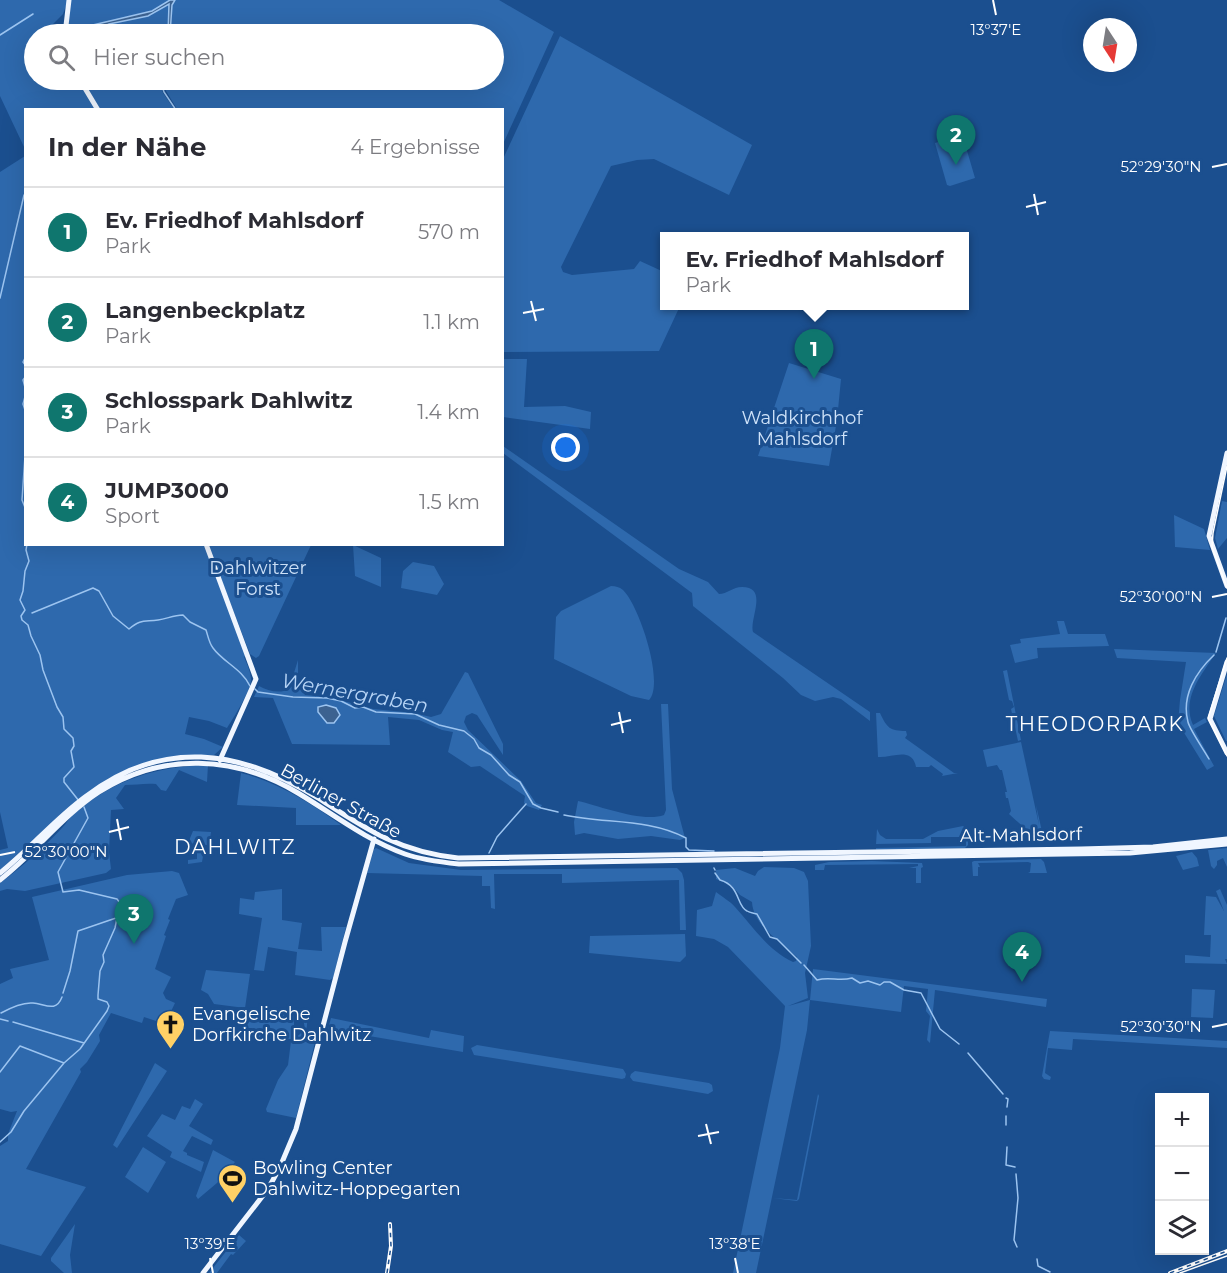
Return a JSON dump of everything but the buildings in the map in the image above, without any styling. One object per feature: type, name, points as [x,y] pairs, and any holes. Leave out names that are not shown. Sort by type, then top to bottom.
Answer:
[{"type":"main road","points":[[67,24],[69,0]]},
{"type":"main road","points":[[86,90],[97,108]]},
{"type":"main road","points":[[1227,453],[1209,536],[1227,586]]},
{"type":"main road","points":[[207,546],[256,683],[220,761]]},
{"type":"main road","points":[[1227,662],[1210,719],[1227,753]]},
{"type":"main road","name":"Berliner Straße","points":[[0,873],[88,797],[152,768],[220,761],[278,782],[375,837],[418,852],[458,858],[815,856]]},
{"type":"main road","name":"Berliner Straße","points":[[0,880],[72,810]]},
{"type":"main road","points":[[204,1273],[268,1189],[296,1129],[375,837]]},
{"type":"main road","name":"Alt-Mahlsdorf","points":[[815,856],[1145,847],[1227,839]]},
{"type":"main road","name":"Alt-Mahlsdorf","points":[[815,856],[1130,853],[1227,844]]},
{"type":"green space","points":[[0,0],[68,0],[63,14],[53,24],[24,24],[24,90],[85,90],[95,108],[24,108],[24,147],[0,96]]},
{"type":"green space","points":[[71,0],[170,0],[152,11],[97,24],[67,24]]},
{"type":"green space","points":[[175,0],[499,0],[554,32],[504,142],[504,108],[176,108],[166,90],[504,90],[504,24],[171,24],[172,5]]},
{"type":"green space","points":[[169,4],[168,24],[109,24],[148,16]]},
{"type":"green space","points":[[560,36],[752,145],[729,195],[654,159],[611,166],[561,267],[563,272],[572,275],[634,269],[640,261],[660,270],[660,310],[678,310],[659,351],[504,352],[504,157]]},
{"type":"green space","points":[[88,90],[162,90],[173,108],[99,108]]},
{"type":"green space","points":[[959,136],[963,137],[975,178],[950,186],[947,185],[935,143]]},
{"type":"green space","points":[[24,157],[24,546],[205,546],[247,655],[244,657],[251,680],[245,697],[227,728],[189,717],[185,734],[223,747],[214,755],[188,755],[150,762],[109,778],[75,802],[0,870],[0,850],[8,848],[0,812],[0,172]]},
{"type":"green space","points":[[504,359],[527,359],[524,407],[565,406],[591,412],[590,429],[504,417]]},
{"type":"green space","name":"Waldkirchhof Mahlsdorf","points":[[789,363],[841,379],[829,466],[758,456]]},
{"type":"green space","points":[[504,447],[679,569],[708,582],[719,594],[739,587],[750,588],[755,592],[756,598],[753,632],[870,712],[870,721],[841,699],[833,697],[815,701],[801,695],[693,606],[692,593],[504,454]]},
{"type":"green space","points":[[1222,501],[1227,502],[1227,538],[1218,549],[1215,538]]},
{"type":"green space","points":[[1174,515],[1204,529],[1210,550],[1175,547]]},
{"type":"green space","name":"Dahlwitzer Forst","points":[[208,546],[311,546],[259,656],[256,658],[250,654]]},
{"type":"green space","points":[[353,546],[381,558],[381,587],[355,576]]},
{"type":"green space","points":[[413,562],[434,566],[444,584],[437,595],[401,588],[403,571]]},
{"type":"green space","points":[[611,586],[623,590],[629,598],[648,644],[654,678],[653,691],[649,700],[631,696],[554,659],[556,617],[561,611]]},
{"type":"green space","points":[[1057,621],[1064,621],[1068,634],[1105,634],[1109,646],[1037,648],[1038,658],[1015,663],[1010,645],[1021,643],[1020,639],[1060,634]]},
{"type":"green space","points":[[1114,649],[1216,653],[1199,678],[1191,696],[1190,705],[1193,725],[1205,718],[1207,722],[1194,729],[1214,766],[1207,770],[1178,723],[1186,662],[1117,658]]},
{"type":"green space","points":[[298,660],[298,683],[305,695],[329,697],[373,709],[431,717],[441,714],[465,672],[468,673],[503,744],[503,755],[477,715],[472,713],[466,716],[464,722],[468,730],[521,781],[536,803],[542,805],[539,810],[527,806],[524,803],[525,796],[480,766],[471,767],[448,752],[453,732],[419,720],[388,717],[390,745],[292,744],[273,698],[254,697],[259,686],[274,691],[289,689]]},
{"type":"green space","points":[[1007,670],[1021,740],[1018,741],[1011,709],[1014,707],[1012,701],[1009,700],[1003,671]]},
{"type":"green space","points":[[1227,674],[1227,741],[1226,741],[1214,716]]},
{"type":"green space","points":[[661,704],[668,704],[672,789],[685,838],[680,840],[651,836],[618,839],[584,833],[575,835],[574,822],[578,801],[645,817],[664,815],[666,810]]},
{"type":"green space","points":[[876,713],[880,713],[890,728],[906,731],[905,738],[954,773],[958,773],[942,776],[943,774],[931,765],[916,767],[910,757],[901,754],[878,757]]},
{"type":"green space","points":[[1021,742],[1043,836],[1040,842],[1009,814],[1011,811],[1008,798],[1006,798],[1005,792],[1007,792],[1002,770],[997,765],[987,767],[983,750]]},
{"type":"green space","points":[[208,765],[207,782],[179,770],[166,791],[161,790],[156,784],[125,785],[116,798],[124,809],[111,810],[109,852],[111,869],[106,873],[25,891],[7,889],[0,891],[0,883],[40,850],[74,814],[104,792],[136,777],[154,772]]},
{"type":"green space","points":[[241,773],[293,794],[341,825],[296,825],[296,808],[237,805]]},
{"type":"green space","points":[[963,826],[968,830],[968,845],[965,848],[876,851],[876,848],[966,846],[966,837],[931,837],[931,843],[876,844],[877,829],[886,839],[923,839],[938,831]]},
{"type":"green space","points":[[193,831],[211,832],[209,845],[205,845],[202,862],[188,864],[188,860],[197,859],[197,844],[188,843]]},
{"type":"green space","points":[[376,848],[409,863],[461,870],[677,868],[684,880],[686,930],[680,930],[679,880],[562,883],[562,874],[494,874],[495,909],[491,908],[490,886],[482,886],[482,876],[367,873]]},
{"type":"green space","points":[[1227,848],[1227,867],[1223,858],[1217,861],[1214,869],[1211,866],[1208,850]]},
{"type":"green space","points":[[1192,852],[1199,866],[1183,870],[1176,856]]},
{"type":"green space","points":[[1041,859],[1047,873],[1028,873],[1031,863],[1028,862],[978,863],[980,867],[978,867],[978,876],[973,876],[972,862],[974,861]]},
{"type":"green space","points":[[829,862],[922,863],[921,883],[916,883],[916,868],[909,868],[918,866],[918,864],[825,865],[824,870],[815,870],[815,865]]},
{"type":"green space","points":[[764,867],[794,868],[804,872],[808,881],[811,946],[805,973],[808,998],[788,1006],[810,1000],[807,1030],[756,1273],[733,1273],[780,1048],[785,1006],[728,947],[714,939],[696,936],[697,910],[712,906],[716,892],[733,905],[776,951],[793,962],[796,961],[797,957],[776,940],[757,918],[752,902],[740,895],[731,885],[716,879],[716,870],[735,868],[755,876]]},
{"type":"green space","points":[[172,871],[179,873],[188,895],[176,899],[168,919],[170,920],[164,935],[166,936],[155,969],[171,977],[163,993],[166,999],[175,1003],[165,1024],[144,1017],[142,1023],[111,1013],[99,1035],[100,1041],[80,1069],[81,1072],[26,1169],[86,1187],[41,1256],[0,1244],[0,1146],[8,1141],[8,1134],[17,1111],[0,1109],[0,984],[13,978],[10,969],[49,960],[32,897],[127,875]]},
{"type":"green space","points":[[282,889],[282,920],[302,923],[298,949],[322,951],[321,927],[346,927],[333,978],[330,980],[295,975],[297,952],[268,947],[264,971],[254,970],[262,918],[239,914],[240,898],[254,900],[255,892]]},
{"type":"green space","points":[[1220,889],[1227,905],[1227,959],[1225,959],[1227,964],[1185,963],[1185,955],[1210,957],[1211,935],[1204,935],[1206,896],[1216,897],[1224,911],[1216,891]]},
{"type":"green space","points":[[685,934],[686,956],[680,962],[589,953],[590,936]]},
{"type":"green space","points":[[813,969],[1047,999],[1046,1007],[935,990],[930,1043],[927,1040],[930,1016],[926,1011],[928,989],[904,986],[901,1012],[810,1000]]},
{"type":"green space","points":[[206,970],[250,974],[245,1008],[214,1004],[208,994],[201,990]]},
{"type":"green space","points":[[1192,989],[1215,990],[1213,1018],[1191,1017]]},
{"type":"green space","points":[[251,1010],[293,1010],[306,1018],[307,1027],[302,1039],[246,1039],[241,1019]],"holes":[[[263,1014],[297,1014],[303,1018],[305,1029],[299,1035],[294,1036],[294,1015]]]},
{"type":"green space","points":[[331,1018],[429,1038],[431,1030],[464,1036],[463,1052],[328,1029]]},
{"type":"green space","points":[[1050,1031],[1227,1041],[1227,1048],[1073,1039],[1072,1050],[1048,1048],[1045,1073],[1051,1077],[1050,1080],[1042,1076]]},
{"type":"green space","points":[[291,1041],[315,1042],[296,1118],[267,1112],[266,1109],[278,1080],[288,1065]]},
{"type":"green space","points":[[477,1045],[623,1069],[626,1074],[622,1079],[474,1055],[471,1048]]},
{"type":"green space","points":[[155,1063],[167,1071],[117,1148],[113,1145]]},
{"type":"green space","points":[[635,1071],[709,1083],[713,1091],[708,1094],[633,1081],[630,1077]]},
{"type":"green space","points":[[818,1094],[799,1199],[797,1201],[773,1198],[797,1200]]},
{"type":"green space","points":[[195,1099],[203,1104],[189,1126],[213,1140],[211,1145],[192,1136],[183,1151],[204,1162],[201,1172],[170,1157],[172,1152],[147,1136],[162,1114],[175,1120],[182,1106],[190,1109]]},
{"type":"green space","points":[[143,1147],[166,1162],[148,1193],[125,1177]]},
{"type":"green space","points":[[213,1150],[235,1162],[217,1183],[198,1199],[196,1196]]},
{"type":"green space","points":[[75,1224],[70,1255],[72,1273],[64,1273],[51,1261],[51,1258]]},
{"type":"green space","points":[[239,1235],[246,1241],[233,1255],[231,1254],[217,1273],[209,1273]]},
{"type":"shaded area","points":[[170,0],[175,0],[172,5],[171,24],[168,24],[169,4],[148,16],[109,24],[97,24],[152,11]]},
{"type":"shaded area","points":[[326,705],[336,708],[340,715],[334,723],[327,723],[318,712],[318,707]]},
{"type":"waterway","points":[[0,35],[33,14]]},
{"type":"waterway","points":[[163,90],[175,108]]},
{"type":"waterway","points":[[0,298],[24,195]]},
{"type":"waterway","points":[[24,379],[24,384]]},
{"type":"waterway","points":[[24,400],[24,407]]},
{"type":"waterway","points":[[24,470],[22,500],[24,505]]},
{"type":"waterway","points":[[27,546],[29,561],[20,600],[25,610],[21,616],[28,625],[40,655],[43,670],[63,717],[64,729],[73,738],[74,746],[71,751],[74,767],[64,778],[64,782],[79,801]]},
{"type":"waterway","name":"Wernergraben","points":[[32,613],[93,588],[99,591],[113,616],[129,629],[143,622],[183,615],[190,622],[206,630],[213,648],[247,680],[250,686]]},
{"type":"waterway","points":[[1216,652],[1226,618]]},
{"type":"waterway","points":[[1209,759],[1189,726],[1186,712],[1188,694],[1192,685],[1201,669],[1214,655]]},
{"type":"waterway","name":"Wernergraben","points":[[255,689],[258,692],[293,697],[327,698],[341,701],[355,708],[363,707],[376,712],[415,714],[439,725],[464,731],[474,739],[479,748],[491,755],[509,775],[520,782],[533,804],[558,812]]},
{"type":"waterway","points":[[489,853],[497,837],[526,804]]},
{"type":"waterway","points":[[0,1142],[11,1132],[24,1111],[64,1063],[80,1049],[109,1006],[107,1002],[98,999],[100,971],[104,962],[103,955],[115,928],[120,903],[117,899],[79,890],[63,892],[58,872],[88,818],[84,807]]},
{"type":"waterway","name":"Wernergraben","points":[[564,815],[657,827],[686,838],[686,847],[689,850],[714,851]]},
{"type":"waterway","name":"Wernergraben","points":[[715,873],[720,880],[732,887],[744,908],[757,914],[770,937],[777,939],[801,963]]},
{"type":"waterway","points":[[63,993],[78,931],[116,918]]},
{"type":"waterway","name":"Wernergraben","points":[[804,965],[817,980],[852,978],[860,983],[868,981],[880,985],[890,982],[904,990],[921,993],[940,1029],[959,1044]]},
{"type":"waterway","points":[[1,1013],[25,1003],[57,1005],[62,997]]},
{"type":"waterway","points":[[0,1019],[8,1021]]},
{"type":"waterway","points":[[13,1022],[84,1043]]},
{"type":"waterway","points":[[0,1072],[20,1046],[64,1063]]},
{"type":"waterway","name":"Wernergraben","points":[[968,1053],[1003,1094]]},
{"type":"waterway","name":"Wernergraben","points":[[1006,1098],[1008,1099],[1007,1107]]},
{"type":"waterway","name":"Wernergraben","points":[[1006,1116],[1006,1125]]},
{"type":"waterway","name":"Wernergraben","points":[[1007,1147],[1006,1165],[1015,1167]]},
{"type":"waterway","name":"Wernergraben","points":[[1016,1174],[1018,1198],[1014,1240],[1017,1247]]},
{"type":"waterway","name":"Wernergraben","points":[[1037,1259],[1038,1266],[1050,1272]]},
{"type":"tram line","points":[[1227,466],[1212,547],[1227,588]]},
{"type":"tram line","points":[[1227,658],[1208,718],[1227,756]]},
{"type":"tram line","points":[[1180,1273],[1227,1256]]},
{"type":"railway","points":[[387,1273],[391,1246],[390,1224]]},
{"type":"railway","points":[[1170,1273],[1227,1251]]},
{"type":"place","name":"Langenbeckplatz","points":[[956,165]]},
{"type":"place","name":"Ev. Friedhof Mahlsdorf","points":[[814,379]]},
{"type":"place","name":"Schlosspark Dahlwitz","points":[[134,944]]},
{"type":"place","name":"JUMP3000","points":[[1022,982]]},
{"type":"place","name":"Evangelische Dorfkirche Dahlwitz","points":[[171,1050]]},
{"type":"place","name":"Bowling Center Dahlwitz-Hoppegarten","points":[[232,1204]]},
{"type":"district","name":"THEODORPARK","points":[[1095,724]]},
{"type":"district","name":"DAHLWITZ","points":[[235,847]]}]
